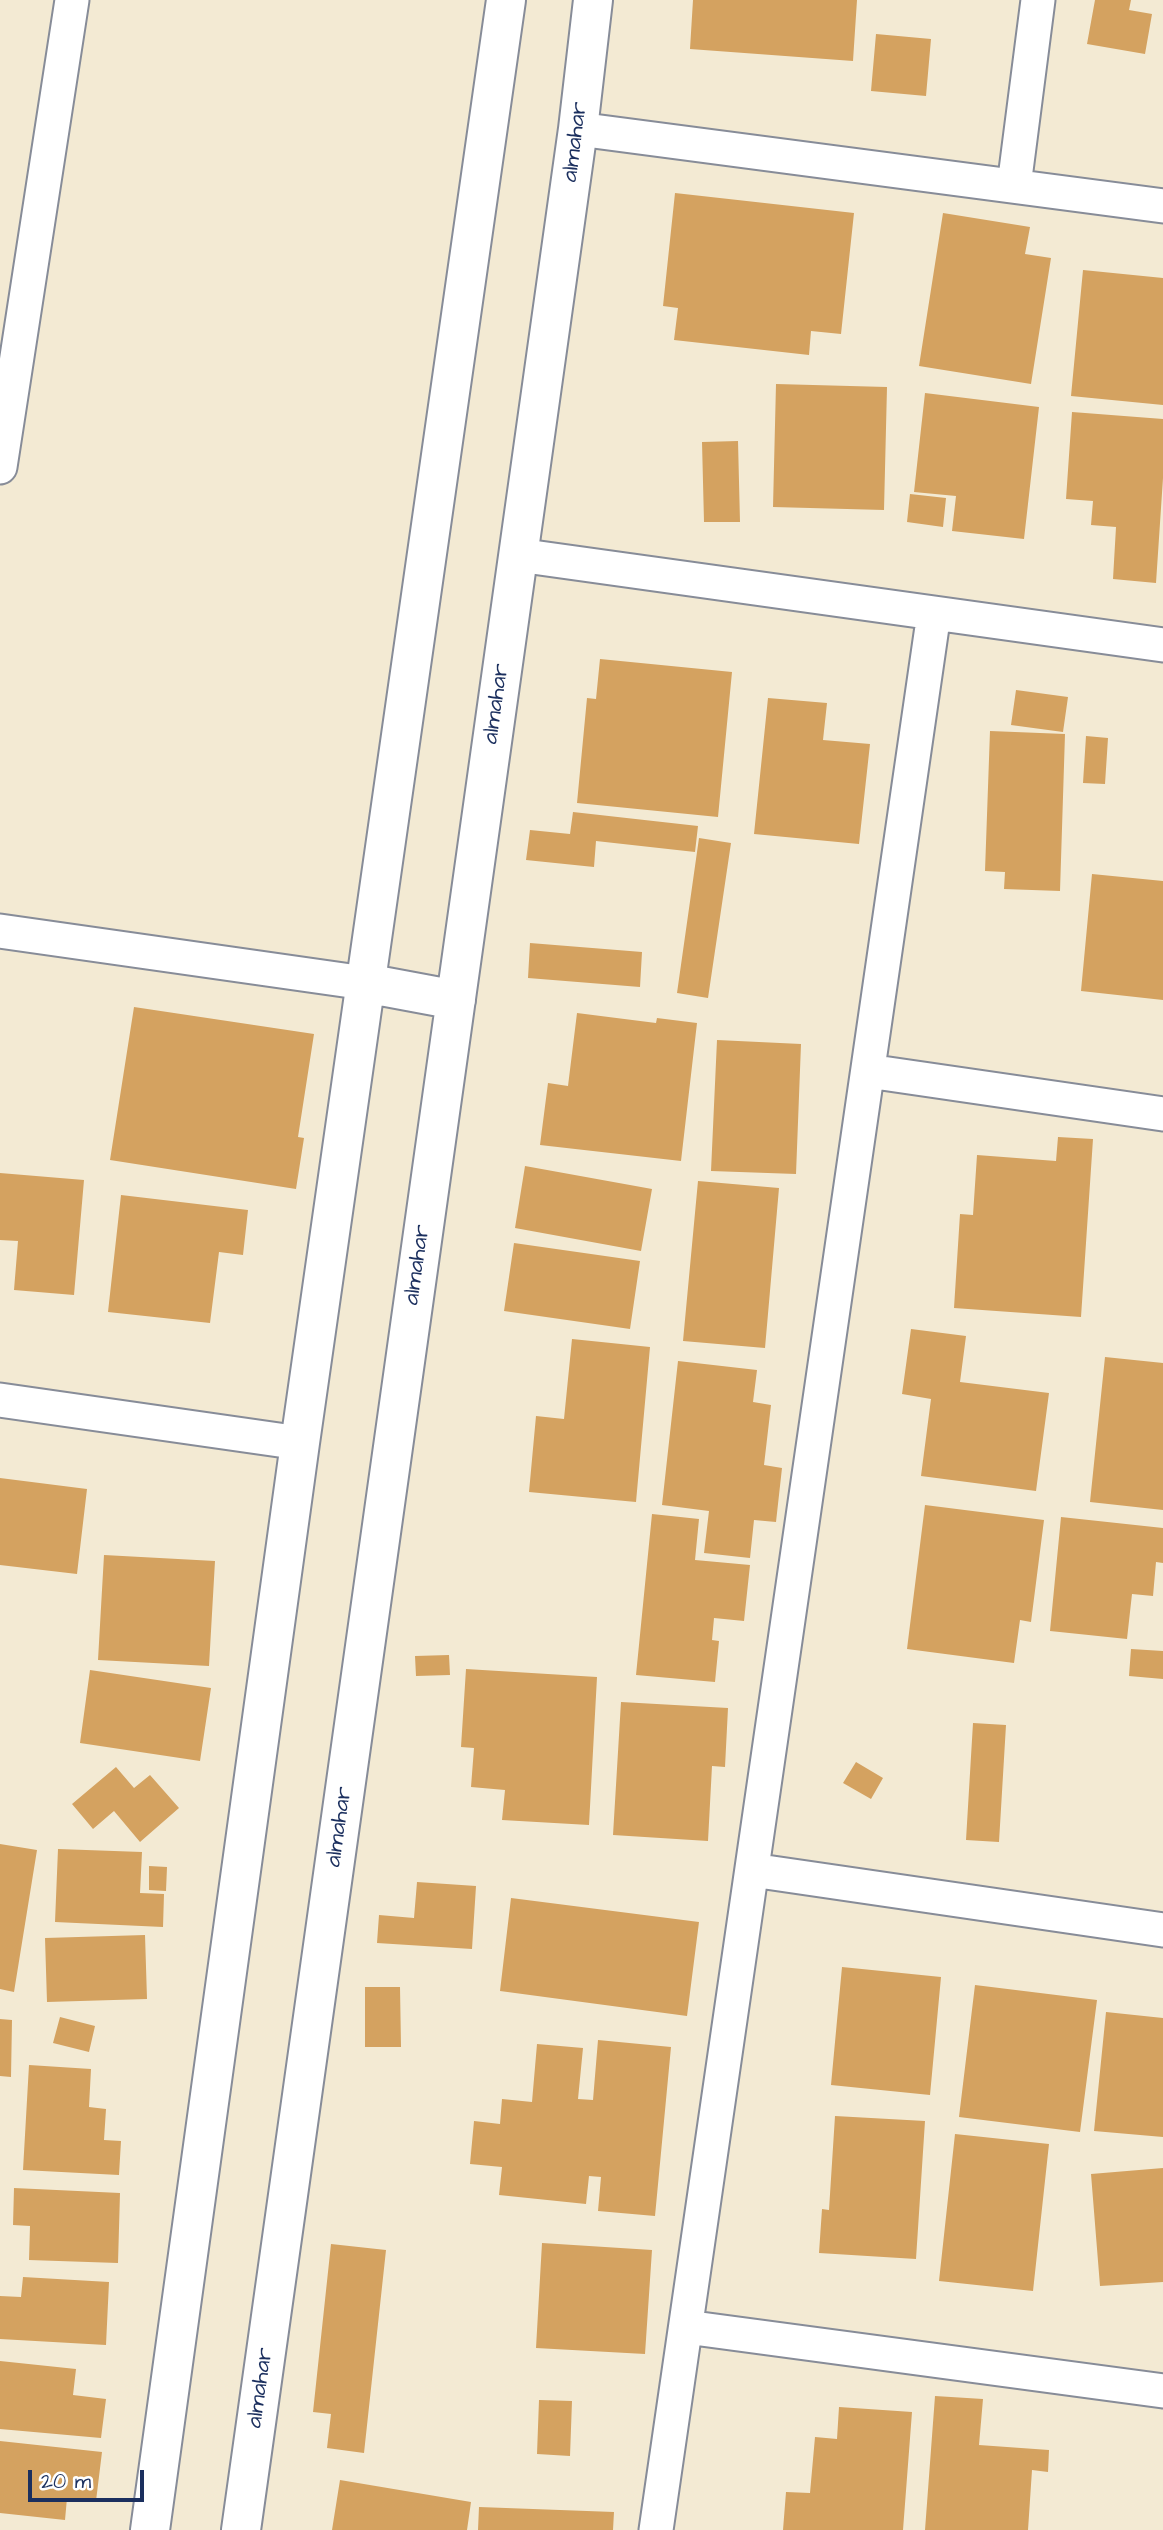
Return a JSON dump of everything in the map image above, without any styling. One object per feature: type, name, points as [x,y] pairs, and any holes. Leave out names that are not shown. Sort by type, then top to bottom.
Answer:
[{"type":"street","points":[[0,467],[72,0]]},
{"type":"street","points":[[150,2530],[300,1443],[506,0]]},
{"type":"street","name":"almahar","points":[[242,2530],[578,129],[593,0]]},
{"type":"street","points":[[1014,186],[1038,0]]},
{"type":"street","points":[[578,129],[1163,206]]},
{"type":"street","points":[[518,555],[1163,645]]},
{"type":"street","points":[[656,2530],[934,613]]},
{"type":"street","points":[[0,931],[365,984],[456,1000]]},
{"type":"street","points":[[868,1071],[1163,1114]]},
{"type":"street","points":[[0,1400],[300,1443]]},
{"type":"street","points":[[752,1870],[1163,1930]]},
{"type":"street","points":[[686,2327],[1163,2391]]},
{"type":"building","points":[[693,0],[857,0],[853,61],[690,49]]},
{"type":"building","points":[[1095,0],[1131,0],[1129,10],[1152,14],[1145,54],[1087,44]]},
{"type":"building","points":[[876,34],[931,39],[926,96],[871,91]]},
{"type":"building","points":[[675,193],[854,213],[841,334],[811,331],[809,355],[674,340],[678,308],[663,306]]},
{"type":"building","points":[[943,213],[1030,227],[1025,254],[1051,258],[1031,384],[919,366]]},
{"type":"building","points":[[1083,270],[1163,278],[1163,405],[1071,396]]},
{"type":"building","points":[[776,384],[887,387],[884,510],[773,507]]},
{"type":"building","points":[[925,393],[1039,407],[1024,539],[952,531],[956,496],[914,492]]},
{"type":"building","points":[[1072,412],[1163,419],[1163,478],[1156,583],[1113,579],[1116,527],[1091,525],[1093,501],[1066,499]]},
{"type":"building","points":[[738,441],[740,522],[704,522],[702,442]]},
{"type":"building","points":[[910,494],[946,498],[943,527],[907,522]]},
{"type":"building","points":[[600,659],[732,672],[718,817],[577,803],[587,698],[596,699]]},
{"type":"building","points":[[1016,690],[1068,697],[1063,732],[1011,725]]},
{"type":"building","points":[[768,698],[827,703],[823,740],[870,744],[859,844],[754,834]]},
{"type":"building","points":[[990,731],[1065,734],[1060,891],[1004,889],[1005,872],[985,871]]},
{"type":"building","points":[[1086,736],[1108,738],[1105,784],[1083,783]]},
{"type":"building","points":[[573,812],[698,826],[695,852],[596,841],[594,867],[526,860],[530,830],[570,834]]},
{"type":"building","points":[[699,838],[731,843],[708,998],[677,993]]},
{"type":"building","points":[[1092,874],[1163,881],[1163,1000],[1081,991]]},
{"type":"building","points":[[530,943],[642,952],[640,987],[528,978]]},
{"type":"building","points":[[134,1007],[314,1034],[298,1137],[304,1138],[296,1189],[110,1160]]},
{"type":"building","points":[[577,1013],[656,1023],[657,1018],[697,1023],[681,1161],[540,1145],[548,1083],[568,1086]]},
{"type":"building","points":[[717,1040],[801,1044],[796,1174],[711,1171]]},
{"type":"building","points":[[1058,1137],[1093,1139],[1081,1317],[954,1308],[960,1214],[973,1215],[977,1155],[1056,1161]]},
{"type":"building","points":[[525,1166],[652,1189],[641,1251],[515,1228]]},
{"type":"building","points":[[0,1173],[84,1180],[74,1295],[14,1290],[18,1241],[0,1240]]},
{"type":"building","points":[[698,1181],[779,1188],[765,1348],[683,1341]]},
{"type":"building","points":[[121,1195],[248,1210],[243,1255],[219,1252],[210,1323],[108,1312]]},
{"type":"building","points":[[514,1243],[640,1261],[630,1329],[504,1311]]},
{"type":"building","points":[[911,1329],[966,1336],[960,1382],[1049,1393],[1036,1491],[921,1476],[931,1399],[902,1394]]},
{"type":"building","points":[[572,1339],[650,1347],[636,1502],[529,1492],[536,1416],[564,1419]]},
{"type":"building","points":[[1105,1357],[1163,1363],[1163,1510],[1090,1502]]},
{"type":"building","points":[[678,1361],[757,1370],[753,1402],[771,1405],[764,1465],[782,1468],[776,1522],[754,1520],[750,1558],[704,1553],[709,1511],[662,1505]]},
{"type":"building","points":[[0,1478],[87,1489],[77,1574],[0,1565]]},
{"type":"building","points":[[925,1505],[1044,1520],[1031,1622],[1020,1620],[1014,1663],[907,1649]]},
{"type":"building","points":[[652,1514],[699,1519],[695,1560],[750,1565],[744,1621],[714,1618],[712,1640],[719,1641],[715,1682],[636,1675]]},
{"type":"building","points":[[1061,1517],[1163,1528],[1163,1563],[1156,1562],[1153,1596],[1132,1594],[1127,1639],[1050,1631]]},
{"type":"building","points":[[104,1555],[215,1561],[209,1666],[98,1660]]},
{"type":"building","points":[[1131,1649],[1163,1651],[1163,1679],[1129,1676]]},
{"type":"building","points":[[449,1655],[450,1675],[416,1676],[415,1656]]},
{"type":"building","points":[[466,1669],[597,1677],[589,1825],[502,1820],[505,1790],[471,1787],[474,1748],[461,1747]]},
{"type":"building","points":[[90,1670],[211,1688],[200,1761],[80,1743]]},
{"type":"building","points":[[621,1702],[728,1708],[725,1767],[712,1766],[708,1841],[613,1835]]},
{"type":"building","points":[[973,1723],[1006,1725],[999,1842],[966,1840]]},
{"type":"building","points":[[856,1762],[883,1778],[871,1799],[843,1783]]},
{"type":"building","points":[[116,1767],[134,1788],[150,1775],[179,1808],[140,1842],[114,1811],[93,1829],[72,1804]]},
{"type":"building","points":[[0,1844],[37,1850],[14,1992],[0,1989]]},
{"type":"building","points":[[58,1849],[142,1852],[140,1893],[164,1894],[163,1927],[55,1922]]},
{"type":"building","points":[[149,1866],[167,1867],[166,1891],[149,1890]]},
{"type":"building","points":[[417,1882],[476,1886],[472,1949],[377,1943],[379,1915],[414,1918]]},
{"type":"building","points":[[511,1898],[699,1922],[687,2016],[500,1991]]},
{"type":"building","points":[[145,1935],[147,1999],[47,2002],[45,1938]]},
{"type":"building","points":[[842,1967],[941,1977],[930,2095],[831,2085]]},
{"type":"building","points":[[975,1985],[1097,2000],[1080,2132],[959,2117]]},
{"type":"building","points":[[365,1987],[400,1987],[401,2047],[365,2047]]},
{"type":"building","points":[[1106,2012],[1163,2018],[1163,2137],[1094,2131]]},
{"type":"building","points":[[60,2017],[95,2026],[89,2052],[53,2043]]},
{"type":"building","points":[[0,2019],[12,2020],[11,2077],[0,2076]]},
{"type":"building","points":[[598,2040],[671,2047],[655,2216],[598,2211],[601,2177],[589,2176],[586,2204],[499,2195],[502,2167],[470,2164],[474,2121],[500,2124],[502,2099],[532,2102],[537,2044],[583,2048],[578,2099],[593,2100]]},
{"type":"building","points":[[29,2065],[91,2069],[89,2107],[106,2109],[104,2140],[121,2141],[119,2175],[23,2170]]},
{"type":"building","points":[[835,2116],[925,2121],[916,2259],[819,2253],[822,2209],[829,2210]]},
{"type":"building","points":[[955,2134],[1049,2144],[1033,2291],[939,2281]]},
{"type":"building","points":[[1163,2168],[1163,2282],[1100,2286],[1091,2174]]},
{"type":"building","points":[[14,2188],[120,2193],[118,2263],[29,2260],[30,2226],[13,2225]]},
{"type":"building","points":[[542,2243],[652,2250],[645,2354],[536,2348]]},
{"type":"building","points":[[331,2244],[386,2250],[364,2453],[327,2448],[331,2414],[313,2412]]},
{"type":"building","points":[[23,2277],[109,2282],[106,2345],[0,2339],[0,2296],[21,2297]]},
{"type":"building","points":[[0,2361],[76,2369],[73,2395],[106,2399],[101,2438],[0,2429]]},
{"type":"building","points":[[935,2396],[983,2399],[979,2445],[1049,2450],[1048,2472],[1032,2470],[1028,2530],[925,2530]]},
{"type":"building","points":[[539,2400],[572,2401],[570,2456],[537,2454]]},
{"type":"building","points":[[839,2407],[912,2412],[903,2530],[783,2530],[786,2492],[810,2493],[815,2437],[837,2439]]},
{"type":"building","points":[[0,2441],[102,2452],[96,2501],[67,2498],[65,2520],[0,2513]]},
{"type":"building","points":[[340,2480],[471,2502],[467,2530],[332,2530]]},
{"type":"building","points":[[479,2507],[614,2512],[613,2530],[478,2530]]}]
